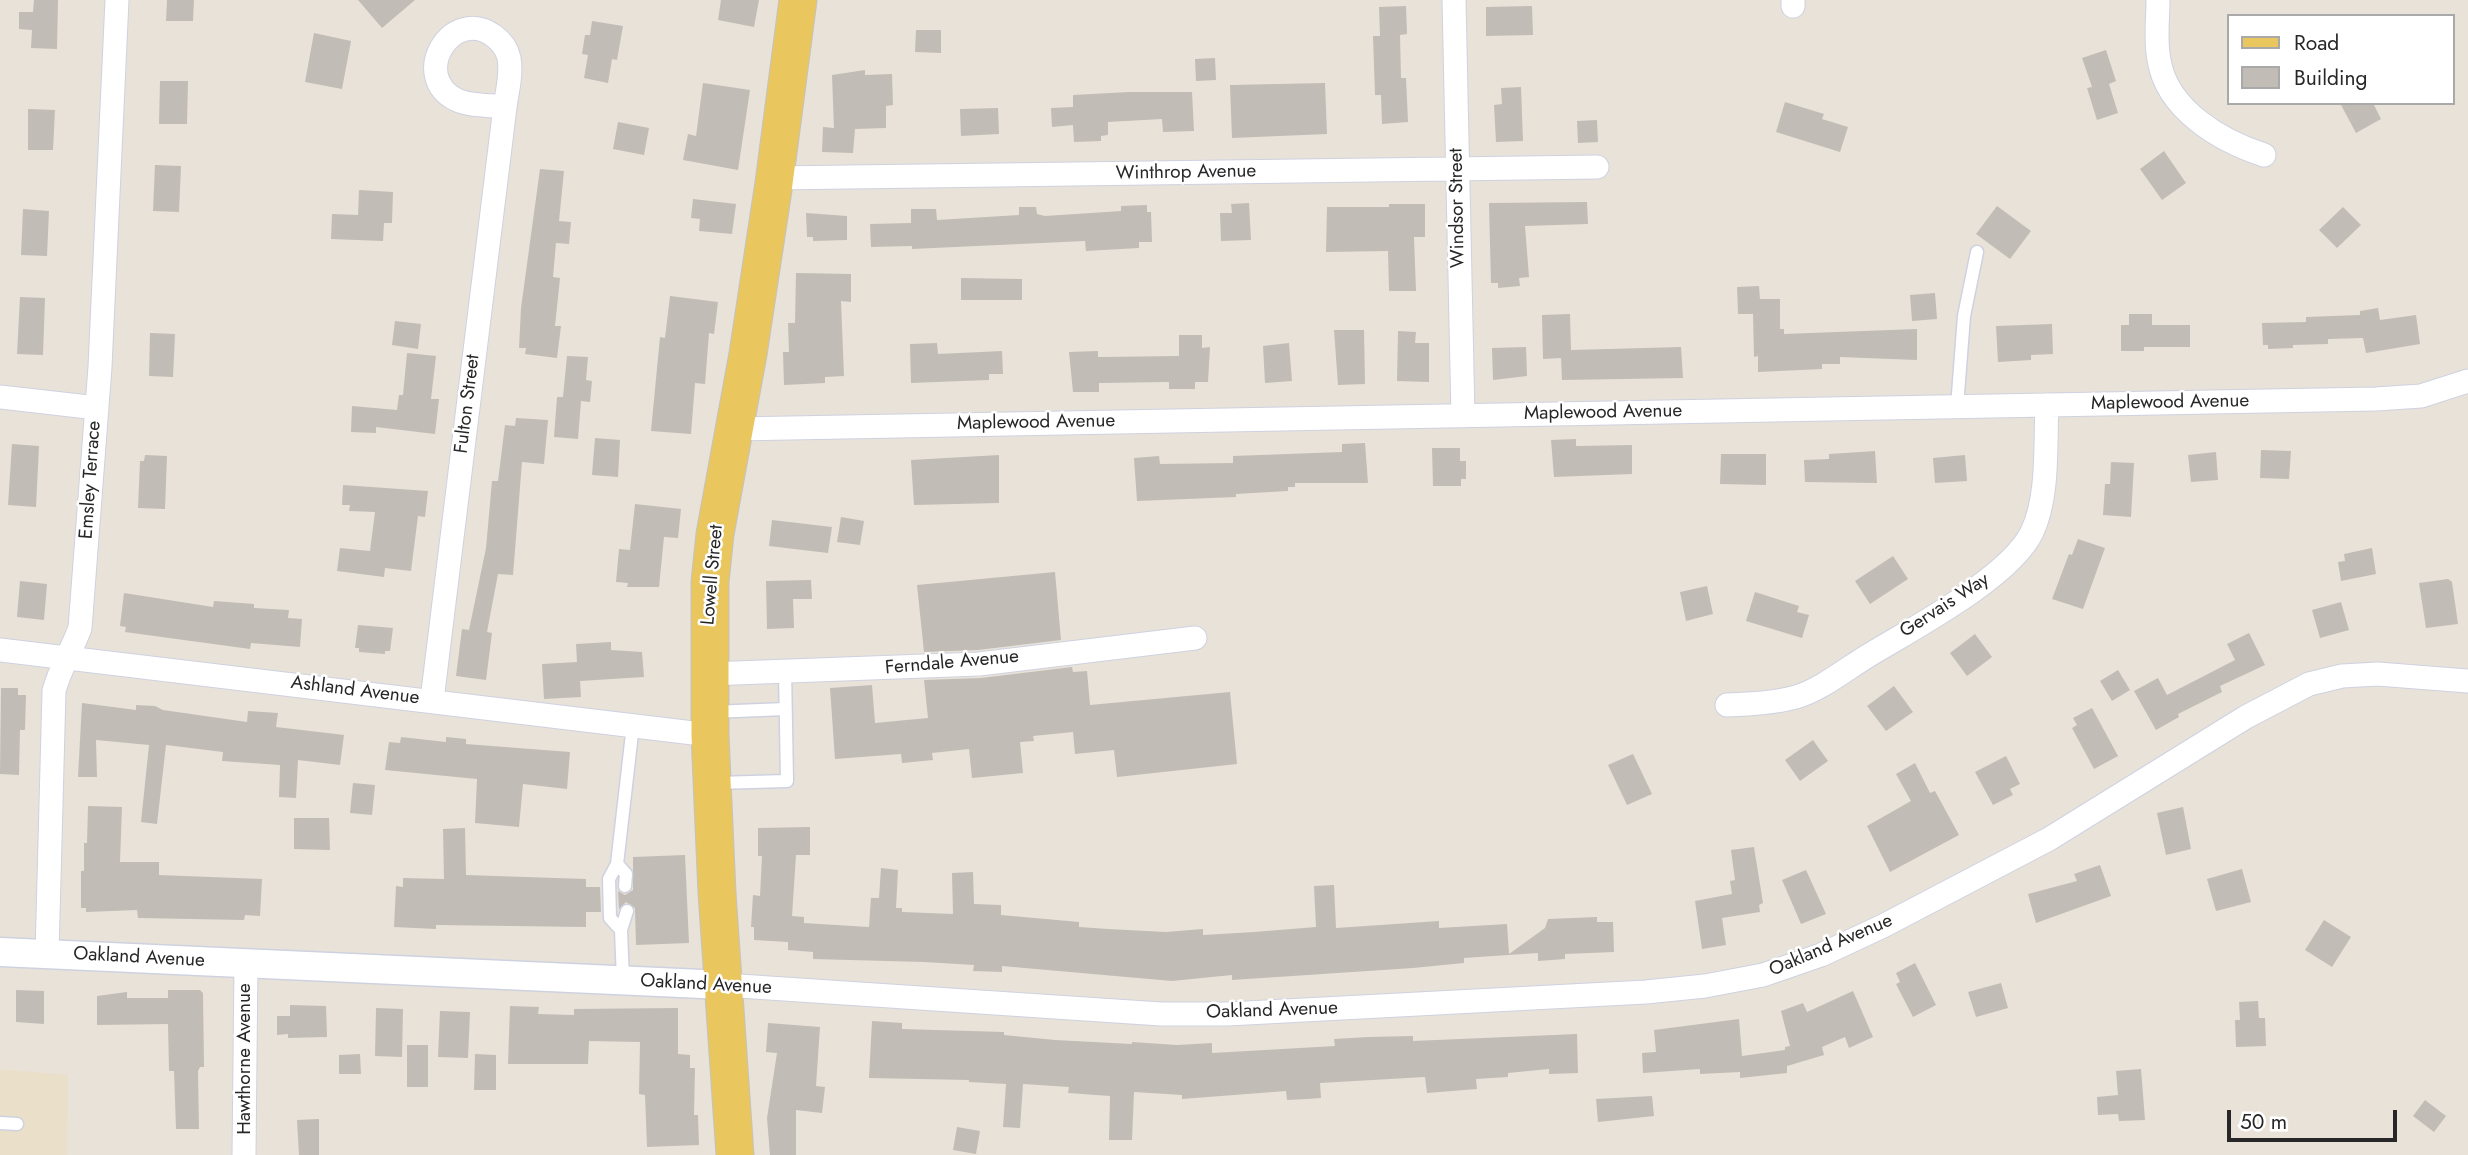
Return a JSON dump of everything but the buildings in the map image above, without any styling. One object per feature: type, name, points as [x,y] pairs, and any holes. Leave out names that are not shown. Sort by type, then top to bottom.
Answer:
[{"type":"main road","name":"Lowell Street","points":[[735,1155],[709,723],[708,674],[715,534],[735,429],[775,178],[798,0]]},
{"type":"street","name":"Emsley Terrace","points":[[47,954],[54,691],[60,668],[80,628],[97,408],[117,0]]},
{"type":"street","name":"Windsor Street","points":[[1454,0],[1463,416]]},
{"type":"street","points":[[2158,0],[2159,62],[2171,89],[2190,114],[2213,132],[2264,155]]},
{"type":"street","name":"Fulton Street","points":[[432,700],[505,107]]},
{"type":"street","name":"Winthrop Avenue","points":[[775,178],[1597,167]]},
{"type":"street","name":"Maplewood Avenue","points":[[735,429],[2376,399],[2421,396],[2468,381]]},
{"type":"street","points":[[0,397],[97,408]]},
{"type":"street","name":"Gervais Way","points":[[1727,705],[1767,703],[1799,696],[1955,601],[1995,573],[2020,550],[2032,531],[2040,501],[2047,405]]},
{"type":"street","name":"Ferndale Avenue","points":[[708,674],[979,664],[1195,638]]},
{"type":"street","name":"Ashland Avenue","points":[[0,650],[633,725],[709,723]]},
{"type":"street","name":"Oakland Avenue","points":[[0,952],[724,985],[1161,1014],[1590,995],[1705,986],[1763,975],[1821,955],[1883,926],[2049,839],[2264,706],[2309,684],[2342,676],[2378,674],[2468,681]]},
{"type":"street","name":"Hawthorne Avenue","points":[[244,1155],[246,963]]},
{"type":"lane","points":[[1957,407],[1964,316],[1977,252]]},
{"type":"lane","points":[[713,783],[787,780],[785,670]]},
{"type":"lane","points":[[709,723],[785,709]]},
{"type":"lane","points":[[621,930],[610,918],[609,879],[617,864],[633,725]]},
{"type":"lane","points":[[617,864],[626,874],[625,886]]},
{"type":"lane","points":[[623,981],[621,930],[627,911]]},
{"type":"lane","points":[[0,1123],[17,1124]]},
{"type":"shaded area","points":[[0,1069],[68,1075],[67,1155],[0,1155]]}]
